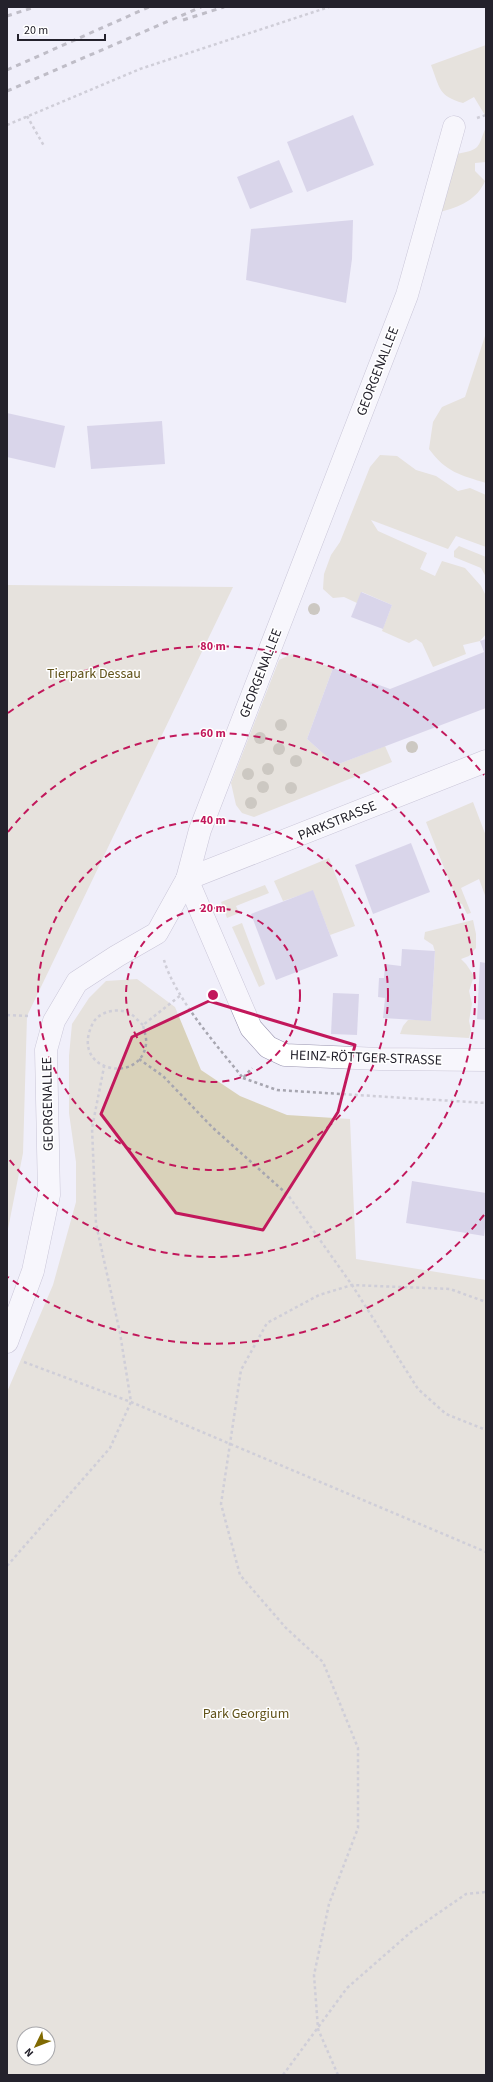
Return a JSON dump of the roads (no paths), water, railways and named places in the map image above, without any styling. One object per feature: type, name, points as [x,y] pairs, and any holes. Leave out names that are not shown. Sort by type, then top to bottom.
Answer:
[{"type":"street","name":"GEORGENALLEE","points":[[7,1342],[33,1271],[49,1195],[46,1050],[54,1021],[77,982],[117,956],[157,933],[187,879],[200,830],[407,295],[454,127]]},
{"type":"street","name":"PARKSTRASSE","points":[[187,879],[486,761]]},
{"type":"street","name":"HEINZ-RÖTTGER-STRASSE","points":[[187,879],[251,1028],[268,1047],[285,1055],[380,1059],[486,1060]]},
{"type":"railway","points":[[7,16],[35,7]]},
{"type":"railway","points":[[7,70],[149,7]]},
{"type":"railway","points":[[7,91],[201,7]]},
{"type":"railway","points":[[183,20],[224,7]]},
{"type":"park label","name":"Tierpark Dessau","points":[[94,673]]},
{"type":"park label","name":"Park Georgium","points":[[246,1713]]}]
